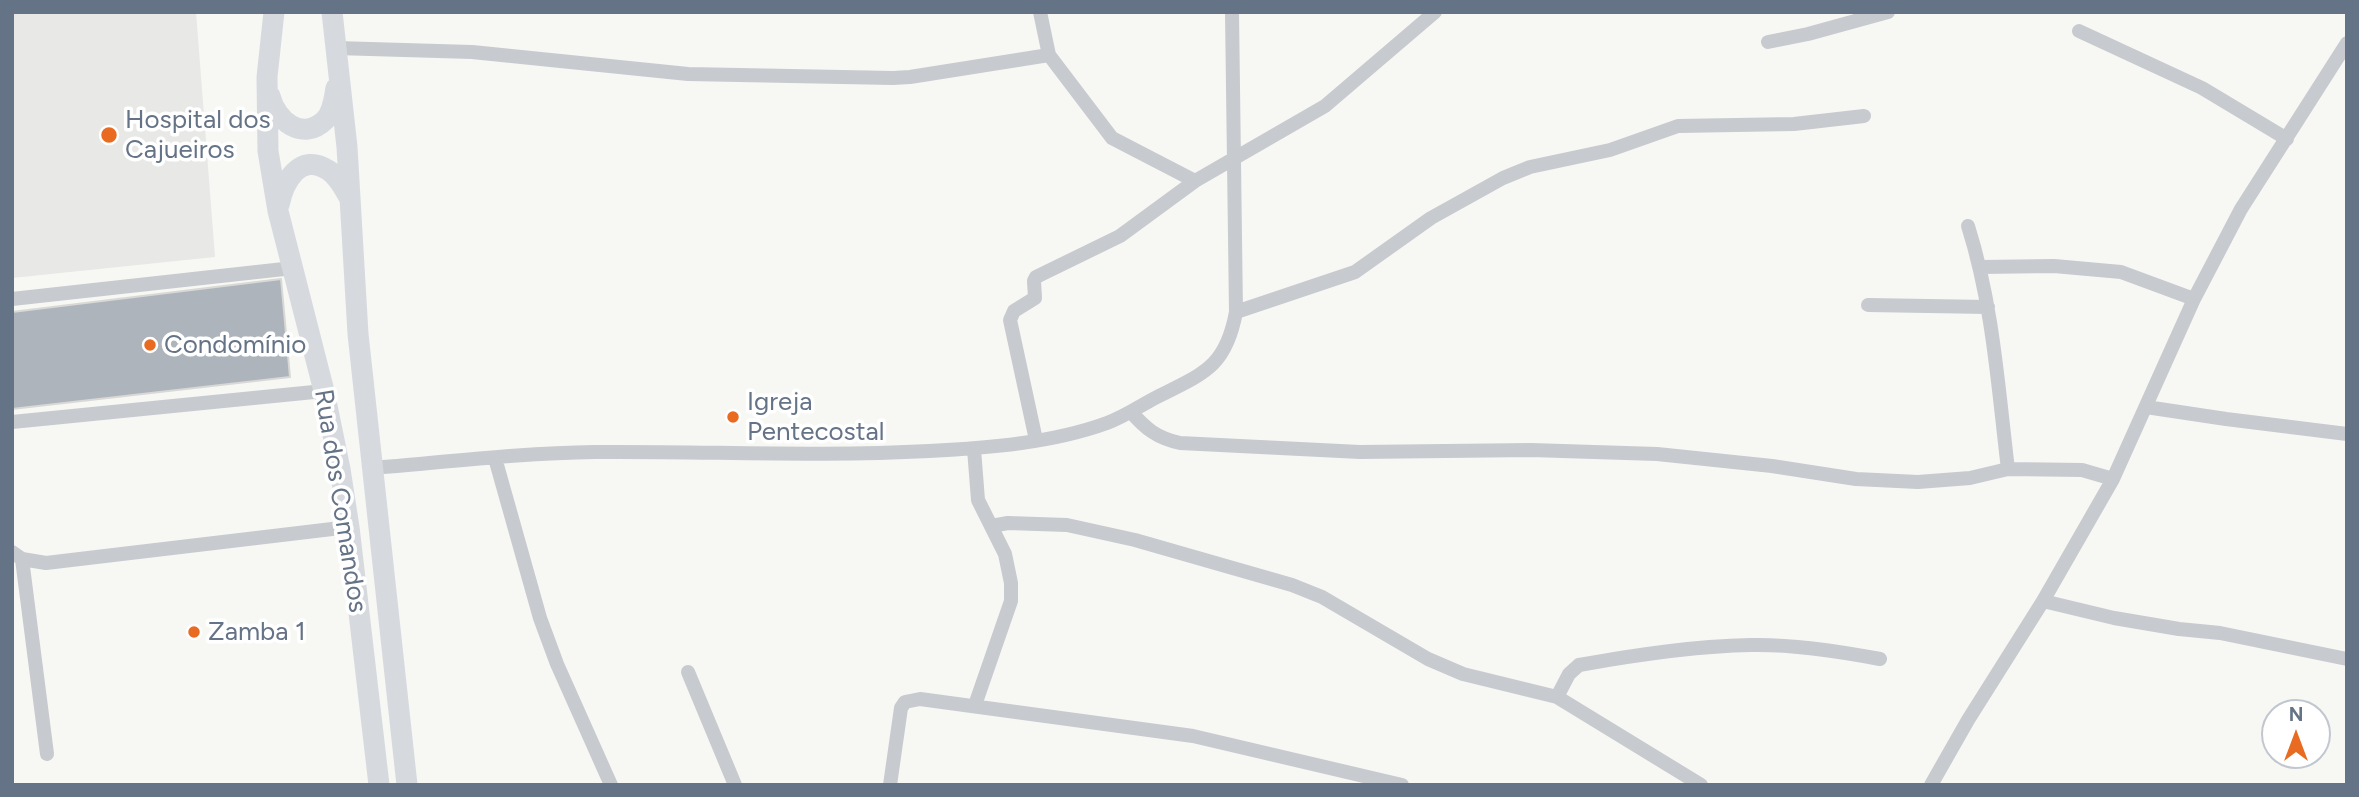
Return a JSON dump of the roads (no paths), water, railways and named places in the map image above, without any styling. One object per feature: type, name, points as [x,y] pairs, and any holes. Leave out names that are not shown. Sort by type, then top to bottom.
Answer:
[{"type":"main road","name":"Rua dos Comandos","points":[[274,12],[267,77],[268,151],[278,211],[324,391],[349,527],[379,785]]},
{"type":"main road","name":"Rua dos Comandos","points":[[332,12],[350,198],[358,334],[407,785]]},
{"type":"main road","points":[[267,77],[271,100],[282,121],[303,128],[316,126],[325,120],[332,109],[339,76]]},
{"type":"main road","points":[[278,211],[282,189],[287,179],[294,171],[304,166],[317,166],[328,170],[337,178],[350,198]]},
{"type":"street","points":[[1040,12],[1049,55],[1112,138],[1195,181]]},
{"type":"street","points":[[372,468],[592,452],[870,454],[974,449],[1079,431],[1131,412],[1209,369],[1221,356],[1231,336],[1236,312],[1232,12]]},
{"type":"street","points":[[1036,440],[1010,320],[1012,314],[1035,298],[1036,277],[1120,236],[1195,181],[1325,106],[1434,12]]},
{"type":"street","points":[[1768,42],[1888,12]]},
{"type":"street","points":[[2079,31],[2202,88],[2287,139]]},
{"type":"street","points":[[1931,785],[1968,720],[2043,601],[2113,478],[2194,299],[2241,209],[2347,43]]},
{"type":"street","points":[[336,48],[472,52],[688,74],[893,78],[1049,55]]},
{"type":"street","points":[[1236,312],[1355,272],[1431,218],[1503,178],[1530,167],[1610,150],[1678,126],[1794,124],[1864,116]]},
{"type":"street","points":[[1968,226],[1981,267],[1988,307],[2008,469]]},
{"type":"street","points":[[1981,267],[2054,266],[2121,272],[2194,299]]},
{"type":"street","points":[[12,299],[293,268]]},
{"type":"street","points":[[1868,305],[1988,307]]},
{"type":"street","points":[[12,422],[324,391]]},
{"type":"street","points":[[2146,407],[2347,434]]},
{"type":"street","points":[[1131,412],[1149,432],[1180,443],[1360,452],[1531,450],[1657,454],[1856,478],[1918,482],[1970,478],[2008,469],[2082,470],[2113,478]]},
{"type":"street","points":[[974,449],[978,500],[1005,554],[1013,592],[975,705]]},
{"type":"street","points":[[495,458],[557,664],[611,785]]},
{"type":"street","points":[[991,526],[1008,523],[1067,525],[1135,540],[1253,573],[1322,597],[1428,659],[1463,674],[1557,696],[1701,785]]},
{"type":"street","points":[[47,754],[17,556],[46,563],[349,527]]},
{"type":"street","points":[[2043,601],[2114,618],[2220,633],[2347,659]]},
{"type":"street","points":[[1557,696],[1569,674],[1578,665],[1671,651],[1753,645],[1811,648],[1880,659]]},
{"type":"street","points":[[688,672],[735,785]]},
{"type":"street","points":[[890,785],[899,714],[905,702],[920,699],[1194,736],[1402,785]]},
{"type":"place","name":"Hospital dos Cajueiros","points":[[109,135]]},
{"type":"place","name":"Condomínio","points":[[150,345]]},
{"type":"place","name":"Igreja Pentecostal","points":[[733,417]]},
{"type":"place","name":"Zamba 1","points":[[194,632]]}]
